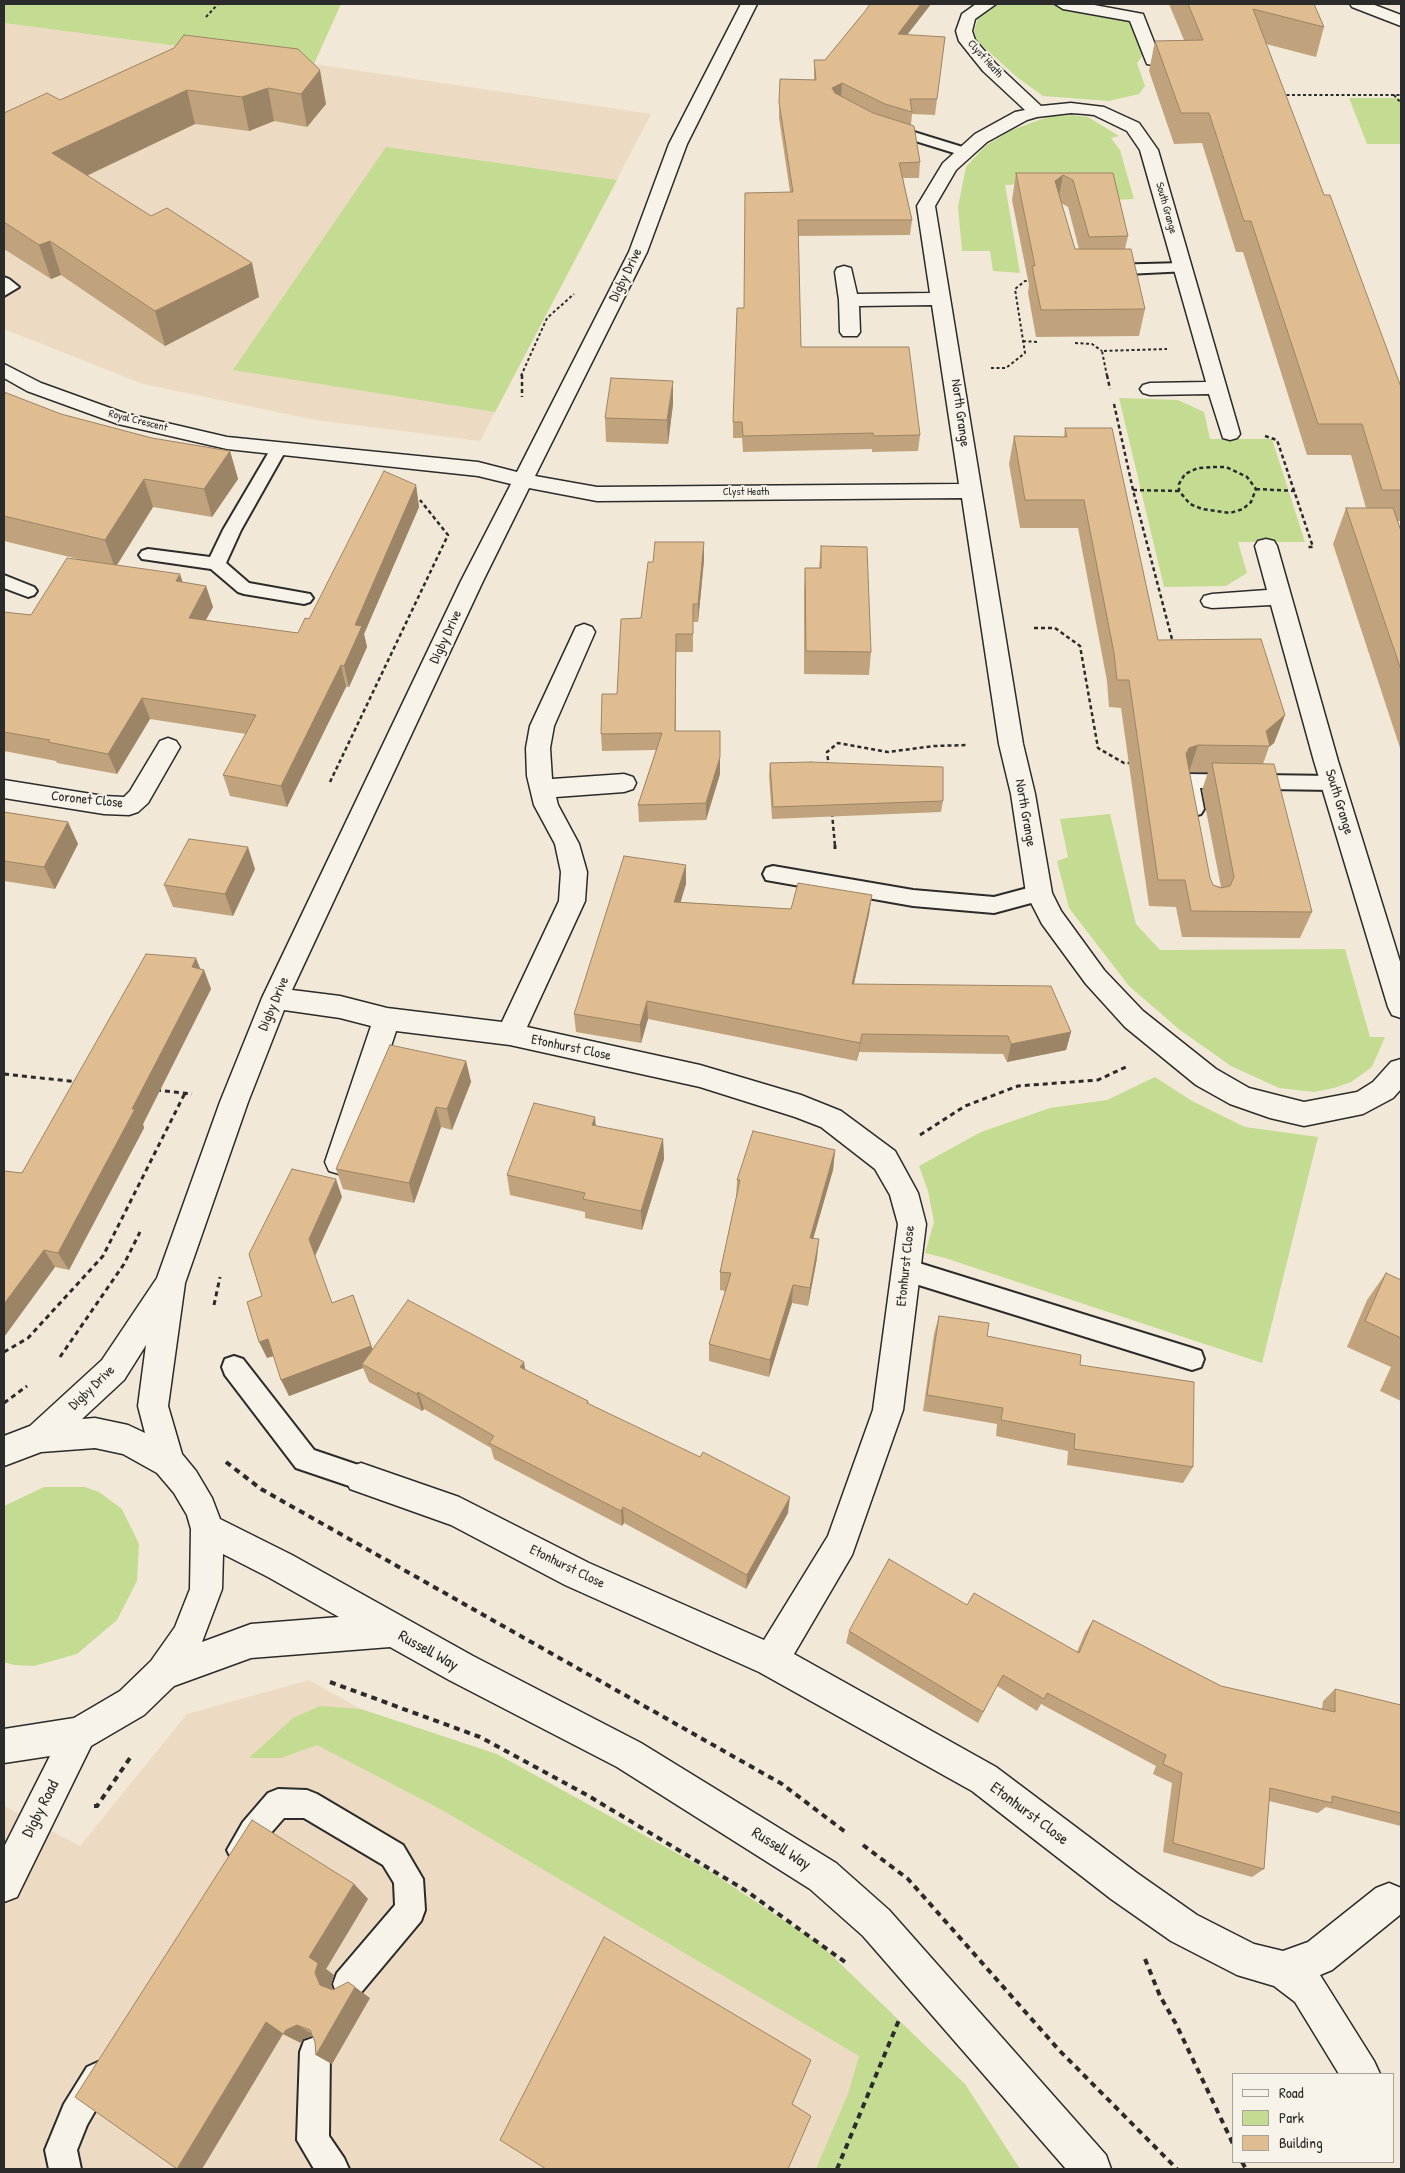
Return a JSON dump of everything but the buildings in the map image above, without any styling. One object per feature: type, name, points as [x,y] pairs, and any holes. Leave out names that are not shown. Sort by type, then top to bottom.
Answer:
[{"type":"street","name":"Digby Drive","points":[[168,1462],[153,1406],[170,1283],[234,1102],[275,998],[468,590],[638,252],[678,144],[748,4]]},
{"type":"street","name":"Clyst Heath","points":[[988,4],[968,17],[964,31],[967,41],[989,67],[1037,112]]},
{"type":"street","points":[[1063,4],[1137,17],[1153,60]]},
{"type":"street","points":[[1358,4],[1401,21]]},
{"type":"street","name":"South Grange","points":[[1037,112],[1071,108],[1098,112],[1133,127],[1149,150],[1230,434]]},
{"type":"street","name":"North Grange","points":[[1037,112],[1006,124],[981,138],[964,152],[949,167],[926,206],[939,298],[953,368],[1011,744],[1024,794],[1039,893],[1051,918],[1095,977],[1134,1019],[1206,1077],[1240,1096],[1270,1106],[1304,1114],[1363,1102],[1383,1090],[1401,1070]]},
{"type":"street","points":[[844,272],[849,300],[850,332]]},
{"type":"street","points":[[849,300],[939,298]]},
{"type":"street","name":"Royal Crescent","points":[[4,370],[34,387],[118,418],[227,442],[278,450],[386,458],[478,469],[523,480]]},
{"type":"street","points":[[11,399],[34,387]]},
{"type":"street","points":[[1150,389],[1218,388]]},
{"type":"street","name":"Clyst Heath","points":[[523,480],[597,494],[971,491]]},
{"type":"street","name":"South Grange","points":[[1266,546],[1333,783],[1401,1007]]},
{"type":"street","points":[[1212,601],[1280,597]]},
{"type":"street","name":"Etonhurst Close","points":[[510,1034],[572,900],[574,872],[567,844],[546,805],[538,748],[542,726],[584,632]]},
{"type":"street","name":"Coronet Close","points":[[4,789],[104,805],[128,806],[139,797],[168,747]]},
{"type":"street","points":[[543,789],[624,783]]},
{"type":"street","name":"Etonhurst Close","points":[[275,998],[340,1007],[387,1019],[510,1034],[700,1076],[801,1107],[831,1120],[885,1160],[904,1193],[912,1224],[888,1410],[841,1544],[771,1660]]},
{"type":"street","points":[[339,1162],[387,1019]]},
{"type":"street","name":"Digby Drive","points":[[41,1437],[113,1370],[170,1283]]},
{"type":"street","points":[[4,1452],[41,1437],[95,1433],[128,1440],[168,1462],[185,1482],[201,1509],[207,1529],[206,1589],[187,1638],[163,1673],[132,1703],[79,1734],[4,1746]]},
{"type":"street","name":"Etonhurst Close","points":[[361,1478],[459,1512],[577,1574],[771,1660],[984,1779],[1124,1886],[1184,1928],[1250,1962],[1284,1969],[1308,1989],[1360,2073]]},
{"type":"street","name":"Russell Way","points":[[207,1529],[280,1566],[390,1630],[629,1755],[823,1876],[876,1923],[1092,2169]]},
{"type":"street","name":"Russell Way","points":[[163,1673],[251,1641],[390,1630]]},
{"type":"street","name":"Digby Road","points":[[4,1884],[79,1734]]},
{"type":"street","points":[[1284,1969],[1319,1957],[1395,1897]]},
{"type":"lane","points":[[878,124],[964,152]]},
{"type":"lane","points":[[1096,270],[1183,268]]},
{"type":"lane","points":[[4,282],[11,287],[4,291]]},
{"type":"lane","points":[[216,564],[232,530],[278,450]]},
{"type":"lane","points":[[148,555],[216,564],[244,588],[304,598]]},
{"type":"lane","points":[[4,581],[28,591]]},
{"type":"lane","points":[[1198,828],[1189,781],[1333,783]]},
{"type":"lane","points":[[773,874],[913,898],[994,905],[1039,893]]},
{"type":"lane","points":[[906,1270],[1192,1359]]},
{"type":"lane","points":[[234,1367],[305,1459],[361,1478]]},
{"type":"lane","points":[[227,1874],[253,1832],[278,1803],[307,1804],[393,1855],[408,1879],[410,1910],[348,1984]]},
{"type":"lane","points":[[315,2052],[314,2140],[333,2169]]},
{"type":"lane","points":[[65,2169],[61,2150],[75,2114],[112,2056]]},
{"type":"path","points":[[206,17],[218,4]]},
{"type":"path","points":[[1279,95],[1401,95]]},
{"type":"path","points":[[1394,95],[1401,104]]},
{"type":"path","points":[[953,368],[1006,368],[1025,353],[1014,289],[1025,281],[1035,281]]},
{"type":"path","points":[[1024,341],[1037,342]]},
{"type":"path","points":[[1075,343],[1092,344],[1102,351],[1207,348]]},
{"type":"path","points":[[1102,351],[1133,490],[1175,652]]},
{"type":"path","points":[[1230,434],[1260,434],[1277,440],[1296,491],[1313,547],[1266,546]]},
{"type":"path","points":[[329,785],[448,535],[386,458]]},
{"type":"path","points":[[1256,489],[1251,502],[1243,509],[1230,514],[1202,509],[1190,504],[1180,491],[1180,484],[1185,474],[1198,468],[1213,466],[1226,467],[1239,472],[1256,489],[1296,491]]},
{"type":"path","points":[[1133,490],[1180,491]]},
{"type":"path","points":[[994,630],[1055,628],[1080,646],[1098,748],[1124,763],[1134,763]]},
{"type":"path","points":[[829,771],[827,752],[838,743],[888,752],[934,746],[968,745]]},
{"type":"path","points":[[832,808],[838,884]]},
{"type":"path","points":[[885,1160],[965,1106],[1018,1086],[1098,1080],[1129,1066],[1159,1040]]},
{"type":"path","points":[[4,1074],[80,1082]]},
{"type":"path","points":[[147,1089],[194,1095]]},
{"type":"path","points":[[4,1352],[28,1338],[103,1256],[185,1093]]},
{"type":"path","points":[[58,1359],[124,1264],[141,1231]]},
{"type":"path","points":[[4,1404],[32,1383]]},
{"type":"path","points":[[322,1680],[480,1737],[579,1791],[745,1890],[851,1967]]},
{"type":"path","points":[[45,1802],[97,1806],[133,1754]]},
{"type":"path","points":[[1160,1996],[1176,2024],[1232,2142]]},
{"type":"path","points":[[837,2169],[902,2013]]},
{"type":"shaded area","points":[[4,23],[314,64],[651,114],[480,441],[316,420],[143,384],[4,329]]},
{"type":"shaded area","points":[[309,1680],[373,1716],[495,1758],[1017,2169],[4,2169],[4,1806],[80,1846],[187,1714]]},
{"type":"green space","points":[[4,4],[341,4],[314,64],[4,23]]},
{"type":"green space","points":[[1003,4],[1047,4],[1133,21],[1144,54],[1137,63],[1145,86],[1139,94],[1109,101],[1043,96],[1018,78],[977,41],[974,30],[978,19],[990,7]]},
{"type":"green space","points":[[1349,98],[1401,98],[1401,144],[1367,144]]},
{"type":"green space","points":[[1071,115],[1088,117],[1119,136],[1111,138],[1120,150],[1134,199],[1113,200],[1106,180],[1005,185],[1020,273],[993,271],[990,251],[962,251],[958,207],[966,167],[985,146],[1012,130],[1050,116]]},
{"type":"green space","points":[[386,147],[617,180],[495,412],[233,370]]},
{"type":"green space","points":[[1119,398],[1178,400],[1204,412],[1210,439],[1272,439],[1305,542],[1238,542],[1247,573],[1226,586],[1164,587]]},
{"type":"green space","points":[[1110,814],[1136,924],[1160,950],[1345,949],[1370,1037],[1385,1037],[1372,1067],[1351,1082],[1334,1088],[1314,1092],[1279,1088],[1231,1066],[1180,1030],[1129,986],[1069,908],[1057,861],[1068,857],[1060,819]]},
{"type":"green space","points":[[1155,1077],[1192,1101],[1245,1127],[1318,1137],[1262,1363],[925,1253],[934,1222],[928,1191],[919,1166],[981,1132],[1050,1108],[1107,1100]]},
{"type":"green space","points":[[44,1487],[85,1487],[99,1492],[122,1509],[139,1544],[137,1581],[117,1620],[77,1654],[34,1666],[14,1665],[4,1662],[4,1506]]},
{"type":"green space","points":[[320,1706],[361,1709],[497,1754],[711,1872],[821,1945],[965,2084],[1020,2169],[816,2169],[848,2094],[859,2056],[444,1811],[317,1745],[281,1758],[249,1758],[293,1718]]}]
